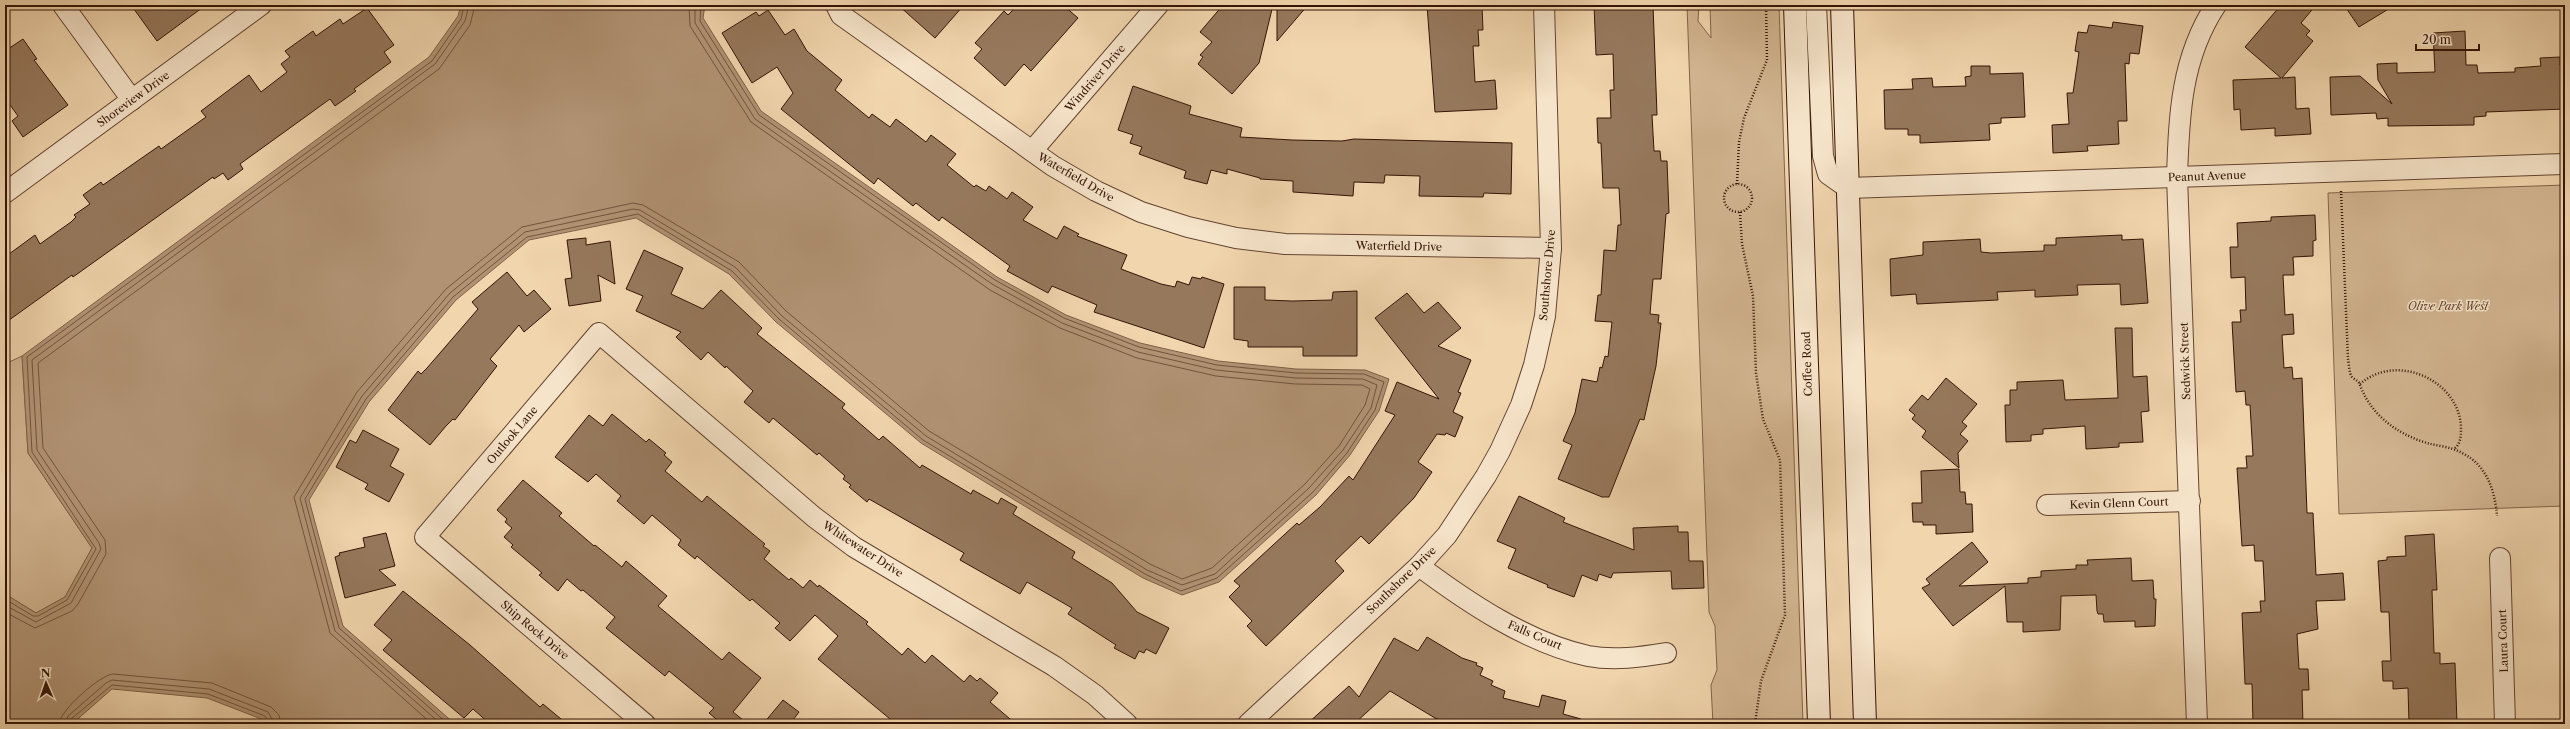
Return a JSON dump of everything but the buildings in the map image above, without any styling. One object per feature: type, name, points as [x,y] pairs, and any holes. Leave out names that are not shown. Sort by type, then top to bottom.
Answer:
[{"type":"main road","name":"Coffee Road","points":[[1795,5],[1819,724]]},
{"type":"main road","points":[[1842,5],[1865,724]]},
{"type":"street","points":[[63,5],[132,100]]},
{"type":"street","name":"Shoreview Drive","points":[[5,193],[261,5]]},
{"type":"street","name":"Waterfield Drive","points":[[836,5],[841,15],[1032,151],[1096,191],[1141,212],[1188,227],[1236,238],[1285,244],[1551,248]]},
{"type":"street","name":"Windriver Drive","points":[[1032,151],[1158,5]]},
{"type":"street","name":"Southshore Drive","points":[[1248,724],[1419,566],[1446,535],[1476,494],[1500,451],[1521,405],[1534,365],[1545,316],[1551,248],[1544,5]]},
{"type":"street","points":[[1816,5],[1823,156],[1828,174],[1848,188]]},
{"type":"street","name":"Sedwick Street","points":[[2197,724],[2178,177],[2179,116],[2184,81],[2192,51],[2207,19],[2216,5]]},
{"type":"street","name":"Peanut Avenue","points":[[1848,188],[2565,164]]},
{"type":"street","name":"Outlook Lane","points":[[425,537],[599,334]]},
{"type":"street","name":"Whitewater Drive","points":[[599,334],[814,517],[854,547],[1054,666],[1095,695],[1127,724]]},
{"type":"street","name":"Kevin Glenn Court","points":[[2047,505],[2190,501]]},
{"type":"street","name":"Ship Rock Drive","points":[[425,537],[645,724]]},
{"type":"street","name":"Laura Court","points":[[2500,558],[2505,724]]},
{"type":"street","name":"Falls Court","points":[[1419,566],[1460,596],[1503,622],[1541,640],[1588,656],[1627,659],[1666,653]]},
{"type":"path","points":[[1737,184],[1739,142],[1744,118],[1767,60],[1766,5]]},
{"type":"path","points":[[1737,184],[1745,186],[1753,197],[1748,209],[1740,212],[1731,210],[1725,202],[1725,192],[1737,184]]},
{"type":"path","points":[[2348,190],[2340,190],[2348,359],[2351,376],[2360,384],[2369,405],[2391,426],[2417,440],[2453,450],[2471,459],[2487,476],[2494,495],[2497,516]]},
{"type":"path","points":[[1740,212],[1742,244],[1753,296],[1756,372],[1763,419],[1780,460],[1784,615],[1761,681],[1755,724]]},
{"type":"path","points":[[2360,384],[2374,374],[2403,371],[2423,376],[2439,384],[2454,400],[2459,416],[2461,433],[2460,441],[2453,450]]},
{"type":"green space","points":[[1687,5],[1699,5],[1698,21],[1711,38],[1710,5],[1779,5],[1803,724],[1713,724],[1711,685],[1717,670],[1715,626],[1709,612]]},
{"type":"green space","name":"Olive Park West","points":[[2565,185],[2565,506],[2339,514],[2328,193]]},
{"type":"green space","points":[[22,356],[28,453],[92,548],[65,597],[36,613],[5,594],[5,364]]},
{"type":"water","points":[[461,5],[705,5],[703,18],[761,111],[997,277],[1066,315],[1140,343],[1218,361],[1296,369],[1365,370],[1389,379],[1379,411],[1350,455],[1316,495],[1219,582],[1182,595],[1143,578],[921,443],[776,322],[729,274],[636,218],[529,240],[456,300],[369,402],[309,500],[343,626],[455,724],[266,724],[264,720],[207,698],[112,689],[72,724],[5,724],[5,594],[36,613],[65,597],[92,548],[28,453],[22,356],[429,57],[458,16]]}]
